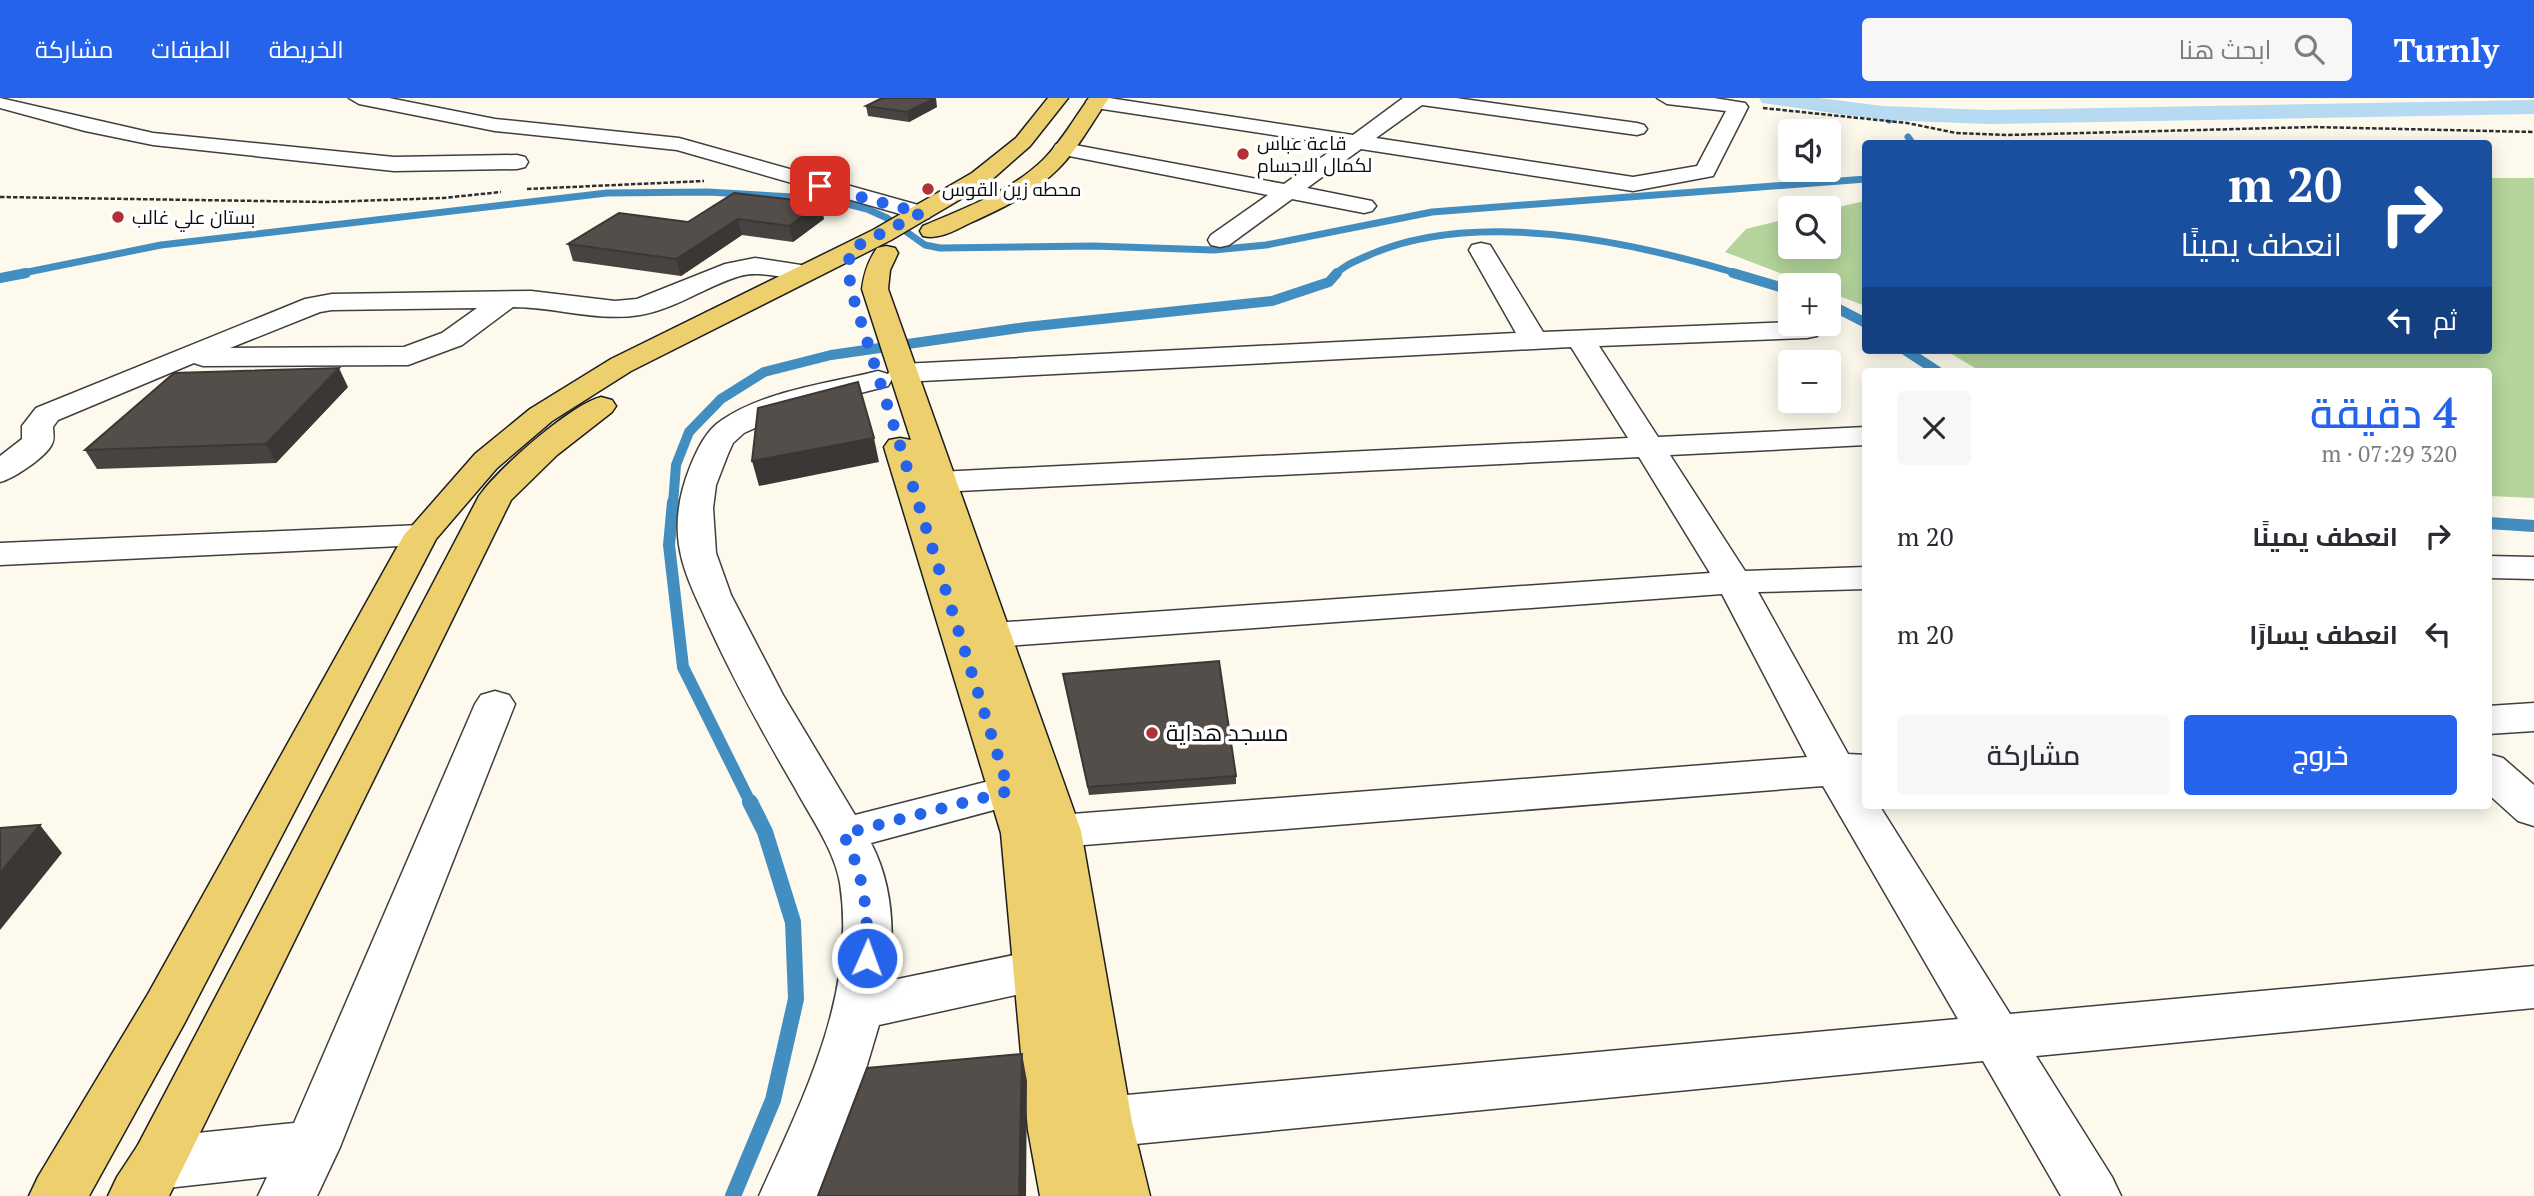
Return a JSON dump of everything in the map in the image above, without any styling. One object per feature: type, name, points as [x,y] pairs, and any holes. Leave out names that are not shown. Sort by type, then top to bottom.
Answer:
[{"type":"main road","points":[[58,1196],[166,1009],[421,536],[486,461],[541,415],[668,339],[805,272],[882,249],[1001,162],[1023,142],[1058,98]]},
{"type":"main road","points":[[148,1179],[496,496],[565,430],[620,393],[882,249],[1014,191],[1057,157],[1097,100]]},
{"type":"main road","points":[[1001,162],[1057,157]]},
{"type":"main road","points":[[882,249],[868,321],[939,482],[1059,831],[1105,1122],[1122,1196]]},
{"type":"main road","points":[[868,321],[882,249]]},
{"type":"main road","points":[[889,372],[1023,834],[1056,1130],[1065,1186]]},
{"type":"street","points":[[8,104],[46,98]]},
{"type":"street","points":[[359,98],[495,125],[679,144],[713,151],[820,186],[882,249]]},
{"type":"street","points":[[1097,100],[1358,141],[1496,171],[1633,184],[1705,172],[1738,107],[1552,117],[1417,98],[1358,141],[1289,191],[1220,240]]},
{"type":"street","points":[[1496,171],[1574,98]]},
{"type":"street","points":[[8,104],[85,125],[153,139],[394,164],[517,162]]},
{"type":"street","points":[[1189,139],[1252,104]]},
{"type":"street","points":[[1654,111],[1655,154],[1672,178]]},
{"type":"street","points":[[1143,163],[1166,151]]},
{"type":"street","points":[[1057,157],[1143,163],[1364,206]]},
{"type":"street","points":[[1481,250],[1535,341]]},
{"type":"street","points":[[0,472],[38,442],[37,426],[47,414],[314,305],[332,302],[531,299],[615,309],[640,307],[670,297],[734,269],[755,266],[805,272]]},
{"type":"street","points":[[182,357],[408,356],[452,339],[504,301]]},
{"type":"street","points":[[788,1196],[835,1082],[857,1009],[867,958],[868,916],[855,857],[760,692],[714,598],[697,551],[695,520],[703,474],[717,443],[733,426],[764,411],[889,372],[1580,338],[1778,331]]},
{"type":"street","points":[[1580,338],[1862,791]]},
{"type":"street","points":[[939,482],[1862,436]]},
{"type":"street","points":[[0,554],[421,536]]},
{"type":"street","points":[[2492,567],[2534,568]]},
{"type":"street","points":[[993,635],[1734,582],[1862,578]]},
{"type":"street","points":[[287,1196],[312,1146],[495,704]]},
{"type":"street","points":[[2492,720],[2534,717]]},
{"type":"street","points":[[1059,831],[1850,769]]},
{"type":"street","points":[[2492,773],[2534,810]]},
{"type":"street","points":[[843,834],[1009,791]]},
{"type":"street","points":[[1872,809],[1999,1038],[2092,1196]]},
{"type":"street","points":[[857,1009],[1038,970]]},
{"type":"street","points":[[1105,1122],[2534,987]]},
{"type":"street","points":[[148,1179],[312,1146]]},
{"type":"path","points":[[1738,107],[1907,123],[1956,133],[1981,134],[2314,127],[2534,132]]},
{"type":"path","points":[[527,189],[711,181]]},
{"type":"path","points":[[0,197],[32,195],[342,203],[450,198],[501,192]]},
{"type":"green space","points":[[2492,178],[2534,178],[2534,498],[2492,496],[2492,368],[1975,368],[1952,354],[2492,354]]},
{"type":"green space","points":[[1862,202],[1862,305],[1841,297],[1841,273],[1780,273],[1725,252],[1746,229],[1778,221],[1778,259],[1841,259],[1841,206]]},
{"type":"building","points":[[882,98],[935,98],[907,112],[866,106]]},
{"type":"building","points":[[734,193],[821,203],[789,226],[738,219],[676,259],[568,244],[619,213],[688,222]]},
{"type":"building","points":[[339,368],[266,444],[85,450],[174,373]]},
{"type":"building","points":[[858,382],[874,438],[752,461],[758,408]]},
{"type":"building","name":"مسجد هداية","points":[[1219,661],[1236,776],[1088,787],[1063,674]]},
{"type":"building","points":[[40,825],[0,873],[0,828]]},
{"type":"building","points":[[1022,1054],[1019,1196],[818,1196],[867,1068]]},
{"type":"waterway","points":[[1770,98],[1883,113],[1989,117],[2534,107]]},
{"type":"waterway","points":[[1883,113],[1889,120]]},
{"type":"waterway","points":[[18,274],[161,245],[607,193],[708,192],[828,199],[867,209],[887,218],[925,245],[940,248],[1093,246],[1214,250],[1266,245],[1432,212],[1862,179]]},
{"type":"waterway","points":[[1336,274],[1367,256],[1409,241],[1455,234],[1503,232],[1603,241],[1739,274]]},
{"type":"waterway","points":[[0,278],[26,273]]},
{"type":"waterway","points":[[1733,273],[1778,286]]},
{"type":"waterway","points":[[673,504],[676,465],[689,432],[721,399],[764,372],[831,355],[1026,327],[1272,301],[1329,282],[1336,274]]},
{"type":"waterway","points":[[1841,310],[1862,321]]},
{"type":"waterway","points":[[1911,354],[1932,368]]},
{"type":"waterway","points":[[673,502],[669,545],[683,667],[751,804]]},
{"type":"waterway","points":[[2492,523],[2534,526]]},
{"type":"waterway","points":[[733,1196],[773,1100],[796,999],[793,922],[765,832],[751,804]]},
{"type":"place","name":"قاعة عباس لكمال الاجسام","points":[[1243,154]]},
{"type":"place","name":"محطه زين القوس","points":[[928,189]]},
{"type":"place","name":"بستان علي غالب","points":[[118,217]]},
{"type":"place","name":"مسجد هداية","points":[[1152,733]]},
{"type":"route","points":[[820,186],[921,213],[849,250],[850,287],[1009,791],[843,834],[855,857],[862,880],[868,916],[867,958]]}]
